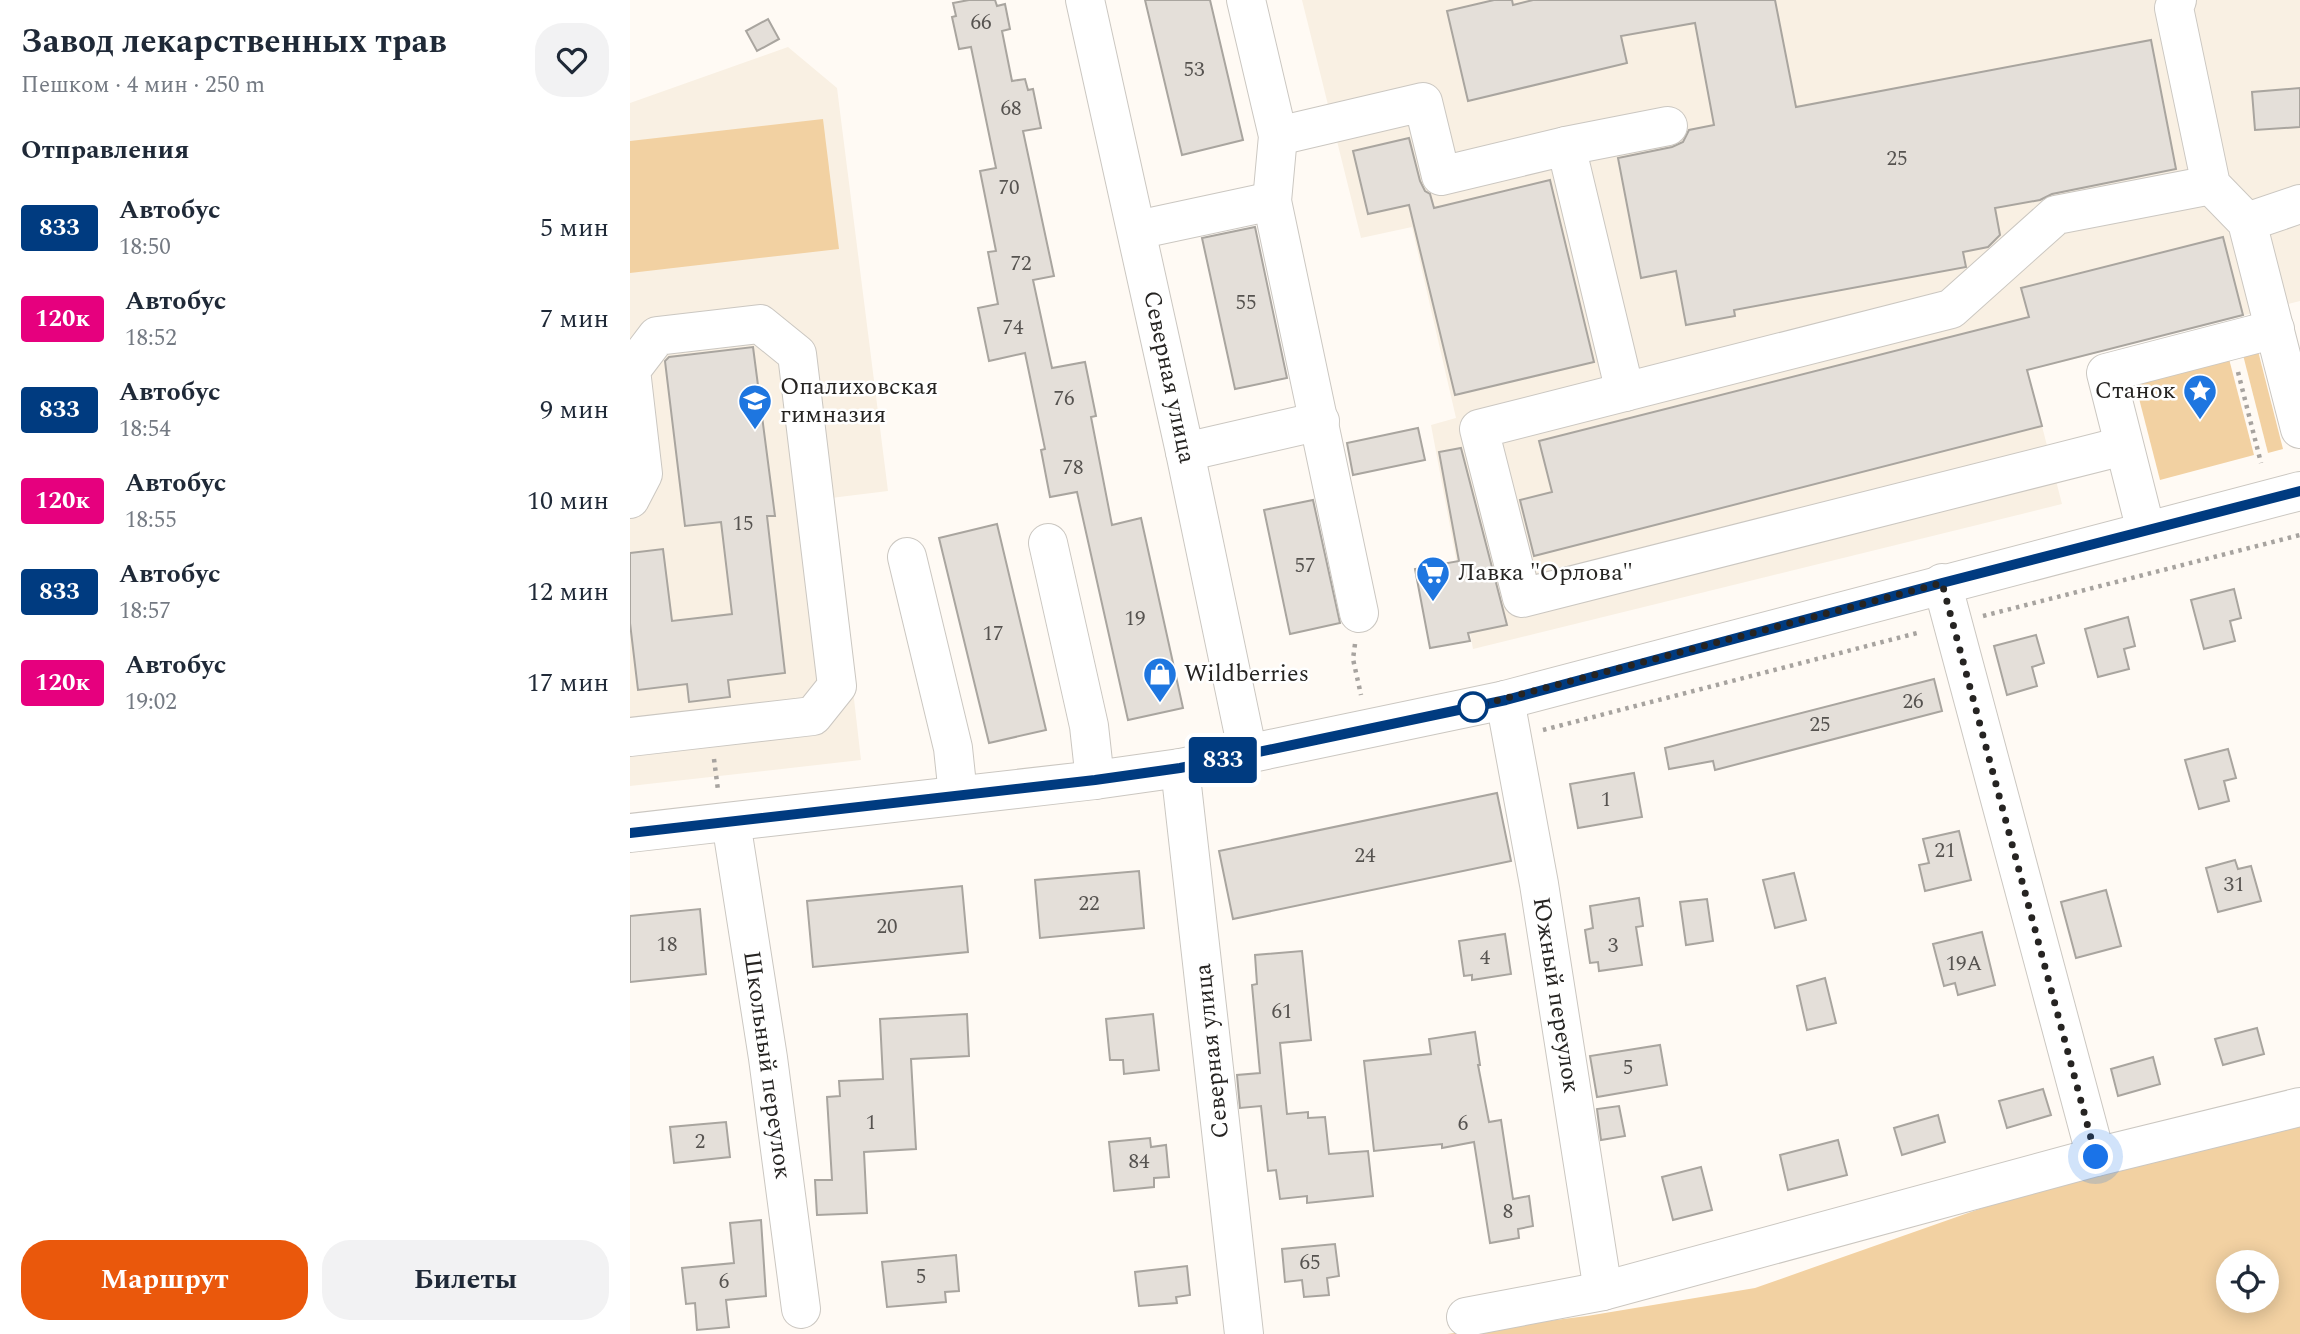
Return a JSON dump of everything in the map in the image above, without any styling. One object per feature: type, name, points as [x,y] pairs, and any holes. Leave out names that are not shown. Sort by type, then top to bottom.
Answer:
[{"type":"street","name":"Северная улица","points":[[1085,0],[1185,452],[1248,754]]},
{"type":"street","points":[[1246,0],[1278,136],[1272,201],[1359,614]]},
{"type":"street","points":[[2177,0],[2174,8],[2211,185],[2247,222],[2300,429]]},
{"type":"street","points":[[1278,136],[1423,102],[1441,176],[1566,146],[1668,126]]},
{"type":"street","points":[[1566,146],[1625,392]]},
{"type":"street","points":[[2123,446],[1522,598],[1479,429],[1951,309],[2056,215],[2211,185]]},
{"type":"street","points":[[1137,230],[1272,201]]},
{"type":"street","points":[[2247,222],[2300,204]]},
{"type":"street","points":[[630,499],[643,474],[631,370],[657,336],[760,324],[797,354],[837,686],[813,716],[630,737]]},
{"type":"street","points":[[2146,531],[2106,373],[2275,329]]},
{"type":"street","points":[[1185,452],[1320,421]]},
{"type":"street","points":[[630,833],[1180,768],[1506,700],[1942,583],[2300,491]]},
{"type":"street","points":[[1048,543],[1089,726],[1095,780]]},
{"type":"street","points":[[907,557],[953,748],[958,795]]},
{"type":"street","points":[[1942,583],[2096,1157]]},
{"type":"street","name":"Южный переулок","points":[[1506,700],[1539,884],[1603,1291]]},
{"type":"street","name":"Северная улица","points":[[1180,768],[1244,1334]]},
{"type":"street","name":"Школьный переулок","points":[[731,822],[768,1059],[801,1309]]},
{"type":"street","points":[[1466,1317],[1603,1291],[2096,1157],[2300,1107]]},
{"type":"path","points":[[2231,341],[2261,463]]},
{"type":"path","points":[[1513,738],[2300,535]]},
{"type":"path","points":[[1359,614],[1353,659],[1361,695]]},
{"type":"shaded area","points":[[1302,0],[2300,0],[2300,301],[2042,367],[2039,356],[2025,360],[2062,504],[1473,649],[1431,425],[1456,418],[1412,227],[1361,238]]},
{"type":"shaded area","name":"Опалиховская гимназия","points":[[788,47],[837,88],[888,491],[831,498],[861,760],[630,786],[630,103]]},
{"type":"shaded area","points":[[823,119],[839,249],[630,273],[630,141]]},
{"type":"shaded area","points":[[2257,347],[2283,449],[2268,453],[2242,351]]},
{"type":"shaded area","points":[[2228,355],[2254,455],[2160,480],[2134,379]]},
{"type":"shaded area","points":[[2300,1093],[2300,1334],[1447,1334],[1587,1316],[1755,1288]]},
{"type":"building","points":[[995,0],[997,6],[1005,4],[1010,29],[1002,31],[1012,81],[1025,79],[1028,90],[1033,89],[1041,128],[1023,131],[1054,276],[1033,280],[1052,368],[1085,362],[1096,416],[1091,417],[1112,525],[1141,518],[1183,708],[1128,720],[1077,492],[1050,497],[1041,450],[1045,449],[1025,353],[989,361],[978,308],[998,304],[988,252],[996,251],[980,171],[996,168],[971,47],[959,49],[952,17],[956,16],[953,3]]},
{"type":"building","points":[[1145,0],[1210,0],[1243,140],[1182,155]]},
{"type":"building","points":[[1494,0],[1512,0],[1513,5],[1533,0],[1775,0],[1796,107],[2151,40],[2176,169],[1995,208],[2000,235],[1988,247],[1963,252],[1966,267],[1734,310],[1735,316],[1686,325],[1676,271],[1641,278],[1618,158],[1672,147],[1683,142],[1689,130],[1714,125],[1695,23],[1621,36],[1627,63],[1468,101],[1447,11]]},
{"type":"building","points":[[768,19],[779,39],[757,51],[746,31]]},
{"type":"building","points":[[2300,88],[2300,127],[2255,130],[2252,92]]},
{"type":"building","points":[[1409,138],[1420,181],[1425,191],[1430,194],[1434,208],[1550,180],[1594,362],[1455,395],[1409,205],[1368,214],[1353,151]]},
{"type":"building","points":[[1255,227],[1287,378],[1235,389],[1202,238]]},
{"type":"building","points":[[2223,237],[2243,315],[2027,370],[2042,426],[1534,556],[1520,500],[1552,492],[1539,441],[2029,317],[2021,288]]},
{"type":"building","points":[[753,347],[775,516],[767,516],[785,673],[728,680],[730,697],[689,702],[687,684],[638,690],[630,623],[630,553],[663,549],[672,621],[732,614],[721,522],[685,526],[665,361],[669,357]]},
{"type":"building","points":[[1418,428],[1425,460],[1353,475],[1347,443]]},
{"type":"building","points":[[1461,448],[1507,625],[1468,633],[1470,641],[1430,648],[1415,569],[1459,561],[1439,452]]},
{"type":"building","points":[[1313,500],[1340,623],[1290,634],[1264,510]]},
{"type":"building","points":[[997,524],[1046,730],[989,743],[939,538]]},
{"type":"building","points":[[2234,589],[2241,618],[2230,621],[2235,641],[2204,649],[2191,600]]},
{"type":"building","points":[[2128,617],[2135,646],[2124,649],[2129,669],[2098,677],[2085,629]]},
{"type":"building","points":[[2036,635],[2044,663],[2032,667],[2037,686],[2007,695],[1994,646]]},
{"type":"building","points":[[1934,679],[1942,711],[1715,770],[1713,761],[1669,769],[1665,748]]},
{"type":"building","points":[[2228,749],[2236,778],[2224,781],[2229,801],[2199,809],[2185,760]]},
{"type":"building","points":[[1634,773],[1642,817],[1578,828],[1570,784]]},
{"type":"building","points":[[1497,793],[1511,861],[1233,919],[1219,851]]},
{"type":"building","points":[[1959,831],[1971,880],[1925,891],[1919,865],[1929,863],[1923,839]]},
{"type":"building","points":[[2235,860],[2238,869],[2251,866],[2261,901],[2218,912],[2206,868]]},
{"type":"building","points":[[1139,871],[1144,928],[1040,938],[1035,880]]},
{"type":"building","points":[[1794,873],[1806,920],[1775,928],[1763,880]]},
{"type":"building","points":[[962,886],[968,952],[813,967],[807,901]]},
{"type":"building","points":[[2106,890],[2121,946],[2076,958],[2061,902]]},
{"type":"building","points":[[1639,898],[1643,926],[1636,927],[1642,965],[1599,971],[1598,962],[1590,963],[1585,930],[1593,928],[1590,906]]},
{"type":"building","points":[[1707,899],[1713,941],[1686,945],[1680,902]]},
{"type":"building","points":[[700,909],[706,974],[630,982],[630,916]]},
{"type":"building","points":[[1982,932],[1995,985],[1958,995],[1955,983],[1944,986],[1933,944]]},
{"type":"building","points":[[1505,934],[1511,974],[1472,980],[1472,975],[1464,976],[1459,941]]},
{"type":"building","points":[[1302,951],[1311,1040],[1280,1043],[1287,1114],[1308,1112],[1308,1118],[1325,1117],[1329,1154],[1368,1151],[1373,1196],[1307,1203],[1307,1196],[1280,1199],[1276,1170],[1268,1171],[1261,1106],[1240,1108],[1237,1075],[1260,1073],[1252,985],[1257,984],[1255,955]]},
{"type":"building","points":[[1825,978],[1836,1023],[1807,1030],[1797,986]]},
{"type":"building","points":[[967,1014],[969,1056],[911,1059],[916,1149],[864,1152],[867,1213],[817,1215],[815,1180],[832,1180],[827,1097],[840,1096],[839,1081],[883,1079],[880,1019]]},
{"type":"building","points":[[1153,1014],[1159,1070],[1124,1074],[1123,1060],[1110,1060],[1106,1019]]},
{"type":"building","points":[[2257,1028],[2264,1054],[2223,1065],[2215,1039]]},
{"type":"building","points":[[1475,1032],[1478,1065],[1489,1122],[1501,1120],[1513,1199],[1529,1196],[1533,1226],[1518,1229],[1519,1238],[1490,1243],[1474,1142],[1442,1148],[1442,1144],[1374,1151],[1364,1061],[1431,1054],[1429,1039]]},
{"type":"building","points":[[1660,1045],[1667,1085],[1597,1097],[1590,1056]]},
{"type":"building","points":[[2153,1057],[2160,1084],[2118,1096],[2111,1069]]},
{"type":"building","points":[[2043,1089],[2051,1115],[2007,1128],[1999,1101]]},
{"type":"building","points":[[1619,1106],[1625,1136],[1601,1140],[1597,1109]]},
{"type":"building","points":[[1938,1115],[1945,1142],[1902,1155],[1894,1128]]},
{"type":"building","points":[[726,1122],[730,1157],[674,1163],[670,1127]]},
{"type":"building","points":[[1150,1138],[1151,1147],[1166,1145],[1169,1177],[1154,1178],[1154,1187],[1114,1191],[1109,1142]]},
{"type":"building","points":[[1838,1140],[1847,1175],[1788,1190],[1780,1155]]},
{"type":"building","points":[[1701,1167],[1712,1210],[1673,1220],[1662,1177]]},
{"type":"building","points":[[761,1220],[766,1296],[726,1300],[729,1327],[697,1330],[695,1303],[686,1304],[682,1268],[734,1263],[730,1223]]},
{"type":"building","points":[[1335,1244],[1339,1276],[1327,1278],[1329,1295],[1304,1297],[1302,1280],[1285,1282],[1282,1249]]},
{"type":"building","points":[[956,1255],[959,1291],[945,1292],[946,1302],[887,1307],[882,1262]]},
{"type":"building","points":[[1187,1266],[1190,1295],[1176,1297],[1177,1303],[1139,1306],[1135,1272]]},
{"type":"bus line","name":"833","points":[[630,833],[1095,780],[1225,759],[1506,700],[1942,583],[2300,491]]},
{"type":"place","name":"Станок","points":[[2200,421]]},
{"type":"place","name":"Опалиховская гимназия","points":[[755,431]]},
{"type":"place","name":"Лавка \"Орлова\"","points":[[1433,603]]},
{"type":"place","name":"Wildberries","points":[[1160,704]]},
{"type":"route","points":[[1473,707],[1942,583],[2096,1157]]}]
